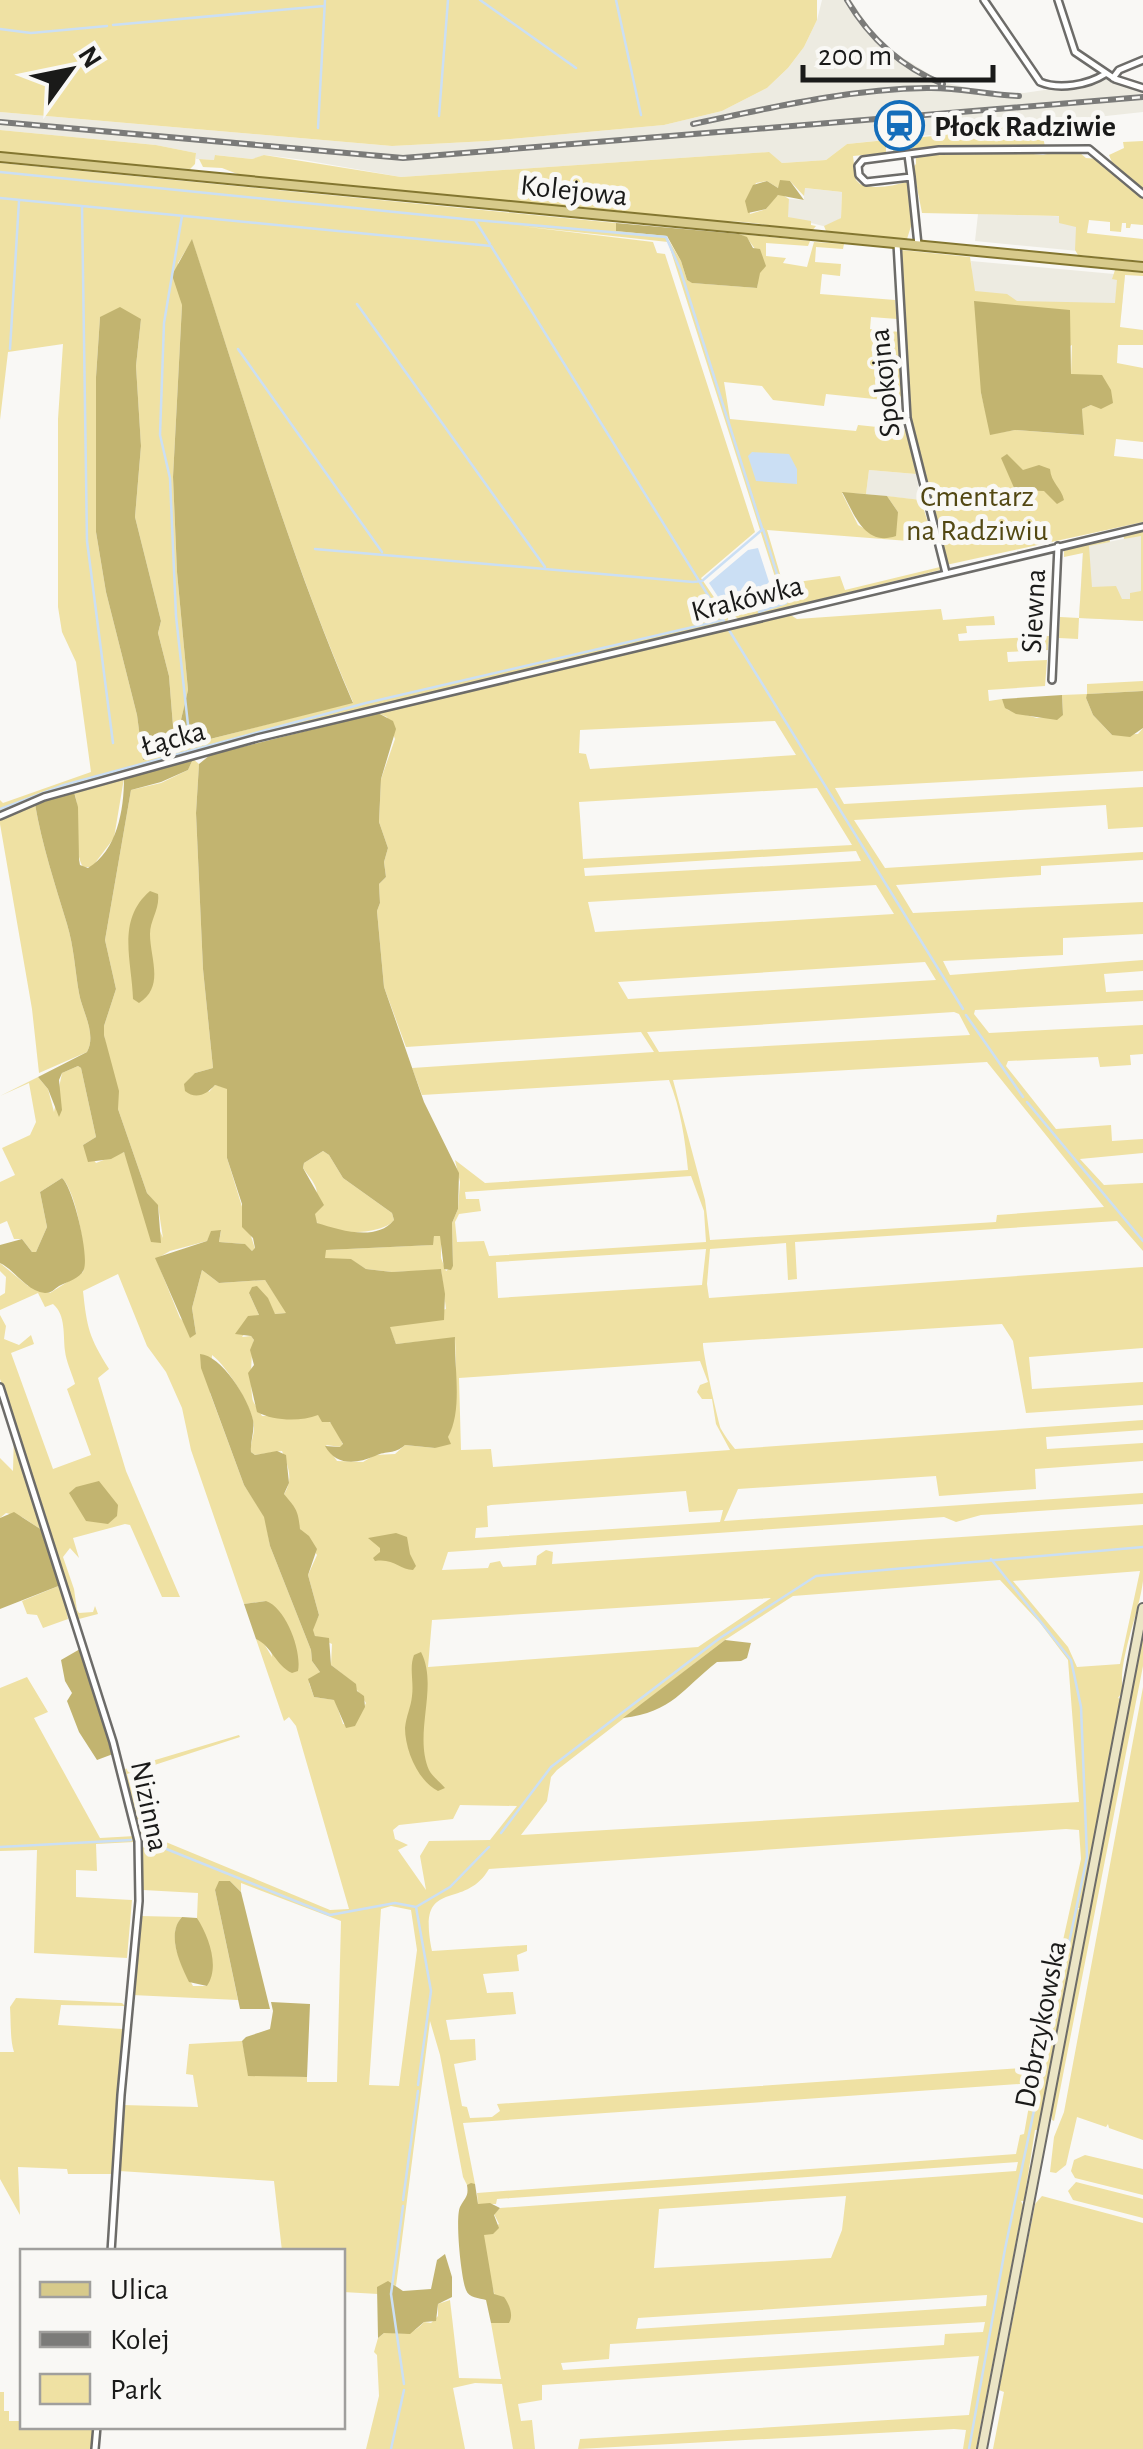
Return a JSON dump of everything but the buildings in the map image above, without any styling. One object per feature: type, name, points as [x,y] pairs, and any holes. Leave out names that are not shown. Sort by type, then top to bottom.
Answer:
[{"type":"main road","name":"Kolejowa","points":[[0,157],[1143,267]]},
{"type":"main road","name":"Dobrzykowska","points":[[982,2449],[1143,1608]]},
{"type":"street","points":[[984,0],[1042,83],[1081,84],[1104,74]]},
{"type":"street","points":[[1058,0],[1073,50],[1104,74],[1143,88]]},
{"type":"street","points":[[1113,78],[1119,70],[1143,60]]},
{"type":"street","points":[[911,177],[870,182],[858,175],[858,166],[863,160],[939,150],[1089,149],[1143,194]]},
{"type":"street","points":[[908,155],[918,246]]},
{"type":"street","name":"Spokojna","points":[[896,244],[908,424],[946,573]]},
{"type":"street","name":"Krakówka","points":[[361,713],[1143,526]]},
{"type":"street","name":"Siewna","points":[[1052,680],[1058,546]]},
{"type":"street","name":"Łącka","points":[[0,816],[44,797],[361,713]]},
{"type":"street","name":"Nizinna","points":[[0,1387],[112,1742],[138,1841],[140,1901],[120,2095],[111,2249]]},
{"type":"shaded area","points":[[822,0],[851,0],[871,30],[892,51],[942,82],[989,92],[1024,93],[1106,78],[1143,92],[1143,112],[847,144],[826,160],[782,163],[768,152],[401,177],[265,155],[252,159],[216,155],[215,160],[196,159],[196,153],[156,145],[0,130],[0,112],[392,146],[664,125],[722,111],[767,88],[804,47]]},
{"type":"shaded area","points":[[780,180],[790,181],[804,200],[778,195],[766,209],[748,213],[745,201],[753,185],[767,181],[778,188]]},
{"type":"shaded area","points":[[804,188],[842,192],[841,218],[827,227],[787,217],[789,199],[804,200]]},
{"type":"shaded area","points":[[978,214],[1085,217],[1078,251],[975,241]]},
{"type":"shaded area","points":[[616,223],[739,234],[747,237],[753,248],[760,249],[766,266],[757,288],[692,283],[687,280],[667,236],[616,231]]},
{"type":"shaded area","points":[[192,239],[287,531],[353,703],[190,744],[180,724],[188,690],[173,477],[182,305],[172,275]]},
{"type":"shaded area","points":[[971,261],[1125,275],[1121,315],[974,301]]},
{"type":"shaded area","points":[[974,301],[1070,310],[1071,374],[1102,375],[1113,403],[1101,409],[1091,405],[1082,409],[1084,435],[1015,430],[990,435],[981,393]]},
{"type":"shaded area","points":[[120,307],[141,319],[136,366],[141,446],[135,517],[161,621],[158,633],[169,676],[175,751],[143,760],[137,715],[106,592],[96,532],[100,317]]},
{"type":"shaded area","points":[[1007,454],[1023,470],[1039,465],[1050,469],[1064,500],[1057,504],[1044,491],[1015,490],[1001,458]]},
{"type":"shaded area","points":[[869,470],[916,474],[921,500],[866,494]]},
{"type":"shaded area","points":[[842,492],[887,496],[898,512],[896,536],[876,537],[868,532]]},
{"type":"shaded area","points":[[1143,535],[1143,621],[1079,618],[1083,547]]},
{"type":"shaded area","points":[[1143,691],[1143,728],[1130,737],[1112,735],[1093,715],[1086,698],[1087,694]]},
{"type":"shaded area","points":[[1062,695],[1063,715],[1057,720],[1016,714],[1005,708],[1002,699]]},
{"type":"shaded area","points":[[378,713],[393,721],[396,729],[381,779],[379,822],[388,848],[384,862],[386,877],[379,884],[377,911],[384,987],[424,1102],[459,1173],[458,1209],[452,1223],[453,1266],[451,1270],[444,1269],[440,1236],[434,1236],[433,1245],[326,1250],[325,1258],[351,1259],[366,1269],[392,1272],[441,1269],[444,1320],[390,1327],[396,1344],[455,1337],[457,1401],[448,1437],[451,1444],[435,1448],[405,1445],[368,1459],[347,1461],[335,1457],[325,1446],[343,1444],[330,1422],[322,1422],[318,1415],[287,1420],[257,1412],[248,1373],[254,1365],[250,1350],[254,1340],[235,1334],[248,1316],[259,1315],[249,1293],[252,1287],[257,1286],[268,1298],[275,1314],[286,1313],[265,1280],[219,1283],[202,1270],[192,1308],[196,1334],[190,1338],[155,1258],[207,1241],[211,1231],[221,1230],[219,1242],[245,1244],[252,1251],[255,1248],[253,1238],[242,1227],[242,1204],[227,1158],[227,1089],[215,1085],[205,1093],[193,1095],[185,1091],[184,1084],[195,1073],[213,1068],[203,969],[196,813],[199,764],[210,755]],"holes":[[[323,1151],[343,1178],[392,1213],[394,1220],[378,1231],[368,1232],[317,1223],[315,1214],[324,1205],[303,1168],[304,1163]]]},
{"type":"shaded area","points":[[193,759],[188,770],[131,790],[105,940],[116,989],[104,1035],[119,1091],[118,1109],[147,1193],[158,1205],[161,1243],[151,1242],[124,1152],[111,1159],[88,1162],[83,1145],[96,1137],[81,1068],[62,1073],[59,1117],[48,1089],[38,1077],[87,1052],[90,1038],[69,933],[35,804],[74,792],[80,865],[88,868],[106,851],[117,829],[124,778]]},
{"type":"shaded area","points":[[150,891],[158,894],[150,934],[154,980],[152,989],[139,1003],[133,999],[129,928],[139,902]]},
{"type":"shaded area","points":[[62,1178],[79,1221],[84,1269],[77,1277],[45,1293],[32,1288],[0,1263],[0,1245],[22,1239],[36,1252],[47,1227],[40,1192]]},
{"type":"shaded area","points":[[200,1354],[225,1370],[246,1401],[253,1424],[251,1452],[255,1455],[277,1451],[286,1455],[289,1483],[284,1494],[296,1510],[300,1529],[317,1549],[308,1575],[319,1615],[313,1630],[315,1636],[329,1638],[331,1665],[356,1684],[357,1691],[364,1696],[365,1707],[355,1726],[346,1728],[334,1700],[314,1697],[308,1679],[320,1672],[312,1661],[270,1546],[264,1517],[244,1485],[201,1368]]},
{"type":"shaded area","points":[[99,1481],[118,1505],[117,1516],[108,1524],[86,1521],[69,1493]]},
{"type":"shaded area","points":[[14,1512],[45,1532],[61,1585],[0,1609],[0,1518]]},
{"type":"shaded area","points":[[396,1533],[407,1537],[416,1566],[413,1570],[373,1558],[380,1548],[368,1538]]},
{"type":"shaded area","points":[[266,1601],[280,1612],[291,1631],[298,1653],[298,1671],[286,1670],[256,1639],[244,1604]]},
{"type":"shaded area","points":[[725,1640],[751,1643],[747,1658],[717,1662],[665,1705],[623,1718]]},
{"type":"shaded area","points":[[80,1649],[113,1754],[97,1760],[79,1732],[67,1701],[72,1693],[61,1660]]},
{"type":"shaded area","points":[[421,1652],[428,1680],[425,1756],[430,1772],[445,1788],[438,1791],[419,1772],[406,1737],[413,1660]]},
{"type":"shaded area","points":[[219,1881],[230,1881],[241,1892],[270,2009],[240,2009],[215,1890]]},
{"type":"shaded area","points":[[182,1917],[197,1918],[209,1943],[213,1970],[207,1986],[189,1982],[179,1958],[175,1932]]},
{"type":"shaded area","points":[[271,2002],[310,2004],[307,2077],[248,2076],[242,2041],[270,2029]]},
{"type":"shaded area","points":[[471,2183],[475,2184],[478,2204],[490,2203],[500,2208],[494,2215],[499,2228],[484,2235],[494,2294],[508,2303],[509,2323],[491,2323],[486,2300],[469,2295],[464,2283],[459,2213]]},
{"type":"shaded area","points":[[445,2254],[452,2277],[452,2297],[438,2304],[436,2321],[424,2322],[410,2334],[384,2333],[378,2338],[377,2287],[388,2281],[403,2291],[431,2289],[437,2260]]},
{"type":"green space","points":[[0,0],[817,0],[817,20],[788,68],[767,88],[722,111],[664,125],[392,146],[0,112]]},
{"type":"green space","points":[[1040,121],[1045,147],[893,151],[892,140],[995,130],[995,125]]},
{"type":"green space","points":[[0,130],[156,145],[196,153],[195,164],[190,169],[171,168],[0,152]]},
{"type":"green space","points":[[886,140],[886,153],[853,156],[856,180],[878,187],[907,182],[912,223],[907,239],[826,231],[824,226],[841,218],[842,192],[805,188],[804,196],[790,181],[778,188],[767,181],[756,183],[748,198],[750,214],[766,209],[781,194],[789,199],[788,217],[811,221],[816,226],[812,231],[240,175],[222,168],[203,167],[199,159],[214,160],[215,155],[252,159],[264,155],[401,177],[769,152],[782,163],[826,160],[847,144]]},
{"type":"green space","points":[[1143,141],[1143,192],[1114,167],[1109,155],[1124,148],[1123,142]]},
{"type":"green space","points":[[937,151],[1043,155],[1059,151],[1098,159],[1143,197],[1143,225],[1131,224],[1126,228],[1126,223],[1122,223],[1121,232],[1110,231],[1110,222],[1089,220],[1087,233],[1143,239],[1143,261],[1078,255],[1076,227],[1059,223],[1059,216],[922,213],[913,167],[916,154]]},
{"type":"green space","points":[[0,163],[616,223],[616,231],[666,236],[687,280],[693,283],[757,288],[761,257],[747,238],[739,234],[810,241],[808,246],[766,243],[766,256],[786,258],[783,263],[807,267],[814,242],[844,244],[843,249],[816,247],[815,262],[841,264],[840,276],[822,274],[820,294],[895,300],[897,319],[871,317],[870,329],[900,332],[903,402],[826,394],[824,406],[773,400],[762,386],[724,382],[730,419],[856,431],[858,425],[906,430],[916,474],[869,470],[866,494],[842,493],[858,525],[880,537],[898,512],[887,496],[921,500],[934,543],[767,530],[783,584],[840,576],[845,590],[940,570],[738,619],[735,616],[784,605],[668,242],[520,226],[653,242],[657,253],[665,254],[755,532],[701,578],[728,618],[727,624],[235,740],[44,794],[0,814],[0,800],[3,803],[91,772],[76,662],[62,632],[58,607],[58,419],[63,344],[8,352],[0,420]],"holes":[[[192,240],[287,531],[353,702],[191,744],[180,724],[188,690],[173,477],[182,305],[178,263]],[[100,317],[141,319],[136,366],[141,446],[135,517],[161,621],[158,633],[169,676],[175,751],[143,759],[137,715],[106,592],[96,532]]]},
{"type":"green space","name":"Cmentarz na Radziwiu","points":[[901,250],[970,257],[975,291],[1007,294],[1017,301],[1115,303],[1115,270],[1143,273],[1125,275],[1120,327],[1143,330],[1143,345],[1118,345],[1117,363],[1143,368],[1143,442],[1116,439],[1114,456],[1143,459],[1143,522],[946,565],[909,416],[898,253]],"holes":[[[1072,345],[1071,375],[1091,405],[1082,409],[1083,435],[1015,430],[991,434],[981,393]]]},
{"type":"green space","points":[[1143,530],[1143,621],[1079,618],[1083,553],[1064,557],[1064,551],[1109,537],[1110,542],[1089,546],[1092,587],[1116,586],[1122,599],[1130,599],[1130,593],[1141,591],[1141,536],[1124,539],[1123,533]]},
{"type":"green space","points":[[941,609],[943,620],[994,616],[995,625],[966,626],[967,633],[958,634],[959,641],[1049,636],[1048,650],[1007,652],[1008,662],[1047,660],[1045,686],[988,690],[989,701],[1002,699],[1008,710],[1037,718],[1063,715],[1062,695],[1087,694],[1087,684],[1143,681],[1143,691],[1088,694],[1086,698],[1093,715],[1112,735],[1138,734],[1143,728],[1143,771],[835,788],[844,804],[1143,787],[1143,827],[1108,829],[1106,805],[854,820],[885,868],[1143,852],[1143,860],[1041,866],[1041,875],[896,885],[913,913],[1143,902],[1143,934],[1063,938],[1063,955],[943,961],[950,975],[1143,960],[1143,971],[1104,974],[1106,992],[1143,990],[1143,1001],[975,1010],[974,1014],[989,1033],[1143,1025],[1143,1054],[1130,1055],[1131,1065],[1100,1067],[1098,1057],[1008,1061],[1006,1066],[1056,1129],[1111,1125],[1112,1141],[1143,1139],[1143,1153],[1080,1159],[1104,1185],[1143,1183],[1143,1251],[1117,1221],[795,1242],[797,1279],[788,1280],[786,1243],[710,1249],[709,1298],[1143,1267],[1143,1348],[1029,1357],[1032,1389],[1143,1382],[1143,1405],[1026,1413],[1013,1341],[1002,1324],[703,1343],[721,1429],[735,1449],[1143,1420],[1143,1430],[1046,1437],[1047,1449],[1143,1443],[1143,1461],[1035,1469],[1036,1489],[939,1496],[936,1476],[738,1489],[724,1521],[1143,1493],[1143,1504],[981,1515],[956,1522],[944,1517],[448,1552],[442,1570],[488,1568],[490,1563],[500,1561],[503,1567],[536,1565],[537,1556],[546,1550],[553,1552],[552,1564],[1143,1525],[1141,1594],[1126,1652],[1123,1691],[1118,1698],[1121,1699],[976,2449],[963,2449],[966,2430],[954,2429],[578,2449],[580,2439],[969,2415],[979,2356],[542,2385],[542,2400],[518,2404],[521,2421],[532,2420],[535,2449],[513,2449],[502,2384],[475,2383],[453,2388],[465,2449],[366,2449],[379,2396],[374,2352],[378,2338],[384,2333],[410,2332],[424,2322],[431,2323],[438,2316],[438,2304],[450,2300],[459,2378],[501,2379],[491,2323],[502,2321],[483,2234],[499,2224],[494,2214],[500,2208],[1016,2171],[1018,2162],[497,2199],[496,2204],[478,2204],[477,2193],[1016,2154],[1020,2135],[1024,2134],[1033,2083],[463,2123],[475,2184],[467,2185],[430,2021],[396,2286],[378,2287],[378,2294],[345,2292],[345,2249],[282,2249],[274,2181],[119,2171],[122,2105],[198,2107],[193,2075],[186,2074],[189,2044],[242,2041],[249,2075],[337,2082],[341,1921],[241,1883],[241,1892],[230,1881],[215,1890],[238,2000],[132,1995],[141,1916],[182,1917],[175,1942],[193,1986],[207,1986],[212,1959],[197,1918],[198,1893],[143,1890],[141,1843],[125,1769],[239,1735],[127,1774],[144,1833],[330,1910],[349,1909],[296,1726],[289,1717],[284,1721],[256,1639],[263,1642],[272,1657],[266,1601],[244,1604],[191,1450],[182,1408],[166,1372],[147,1346],[118,1274],[83,1291],[90,1332],[109,1369],[98,1378],[126,1471],[180,1597],[162,1597],[130,1525],[125,1524],[73,1538],[79,1558],[70,1548],[63,1557],[77,1610],[93,1612],[95,1606],[98,1614],[75,1620],[45,1513],[0,1379],[0,1315],[6,1326],[4,1339],[19,1345],[31,1335],[34,1344],[11,1353],[53,1469],[91,1455],[67,1389],[75,1384],[60,1314],[53,1304],[45,1307],[38,1293],[0,1310],[6,1277],[0,1271],[0,1263],[28,1286],[50,1293],[83,1272],[82,1237],[72,1195],[62,1178],[40,1192],[47,1227],[36,1252],[22,1239],[14,1239],[7,1221],[0,1224],[0,1182],[15,1175],[2,1148],[30,1135],[36,1122],[29,1083],[0,1096],[38,1077],[48,1089],[54,1112],[62,1073],[81,1068],[96,1137],[83,1145],[96,1163],[124,1152],[163,1238],[158,1206],[147,1193],[118,1109],[104,1035],[116,989],[105,940],[131,790],[161,783],[188,770],[193,759],[199,764],[196,813],[203,969],[213,1068],[195,1073],[209,1092],[215,1085],[227,1088],[227,1158],[255,1249],[219,1242],[221,1231],[212,1231],[207,1241],[156,1259],[180,1318],[196,1334],[192,1308],[202,1270],[219,1283],[265,1280],[287,1313],[275,1314],[249,1293],[259,1315],[242,1337],[251,1336],[254,1340],[252,1396],[262,1416],[296,1418],[318,1414],[335,1426],[343,1445],[326,1445],[337,1461],[363,1462],[375,1455],[395,1454],[405,1445],[435,1448],[448,1437],[455,1338],[396,1344],[389,1326],[446,1309],[441,1270],[366,1269],[350,1259],[325,1259],[325,1250],[432,1245],[434,1236],[441,1236],[441,1258],[446,1271],[453,1266],[452,1223],[458,1209],[460,1182],[455,1160],[485,1183],[688,1170],[682,1125],[669,1080],[422,1095],[412,1068],[654,1052],[641,1032],[406,1047],[384,987],[377,911],[379,884],[386,877],[384,862],[388,848],[379,822],[381,779],[395,739],[387,717],[378,713],[789,614],[797,619]],"holes":[[[775,721],[796,755],[590,769],[586,754],[579,753],[580,730]],[[817,788],[852,845],[583,859],[579,802]],[[856,851],[861,861],[585,876],[584,868]],[[876,885],[894,914],[595,932],[588,902]],[[925,962],[936,980],[628,999],[618,982]],[[954,1012],[970,1035],[659,1052],[647,1032]],[[987,1062],[1104,1207],[997,1215],[996,1222],[710,1240],[705,1200],[673,1080]],[[691,1176],[704,1211],[706,1242],[489,1256],[484,1241],[457,1242],[455,1222],[459,1214],[481,1211],[479,1199],[466,1199],[465,1192]],[[706,1249],[702,1285],[498,1298],[496,1262]],[[212,1355],[232,1378],[250,1410],[254,1428],[251,1452],[255,1455],[282,1451],[289,1478],[284,1494],[317,1555],[308,1575],[319,1615],[312,1630],[315,1636],[332,1644],[331,1665],[350,1680],[366,1703],[354,1726],[343,1724],[335,1700],[314,1697],[309,1683],[320,1672],[312,1661],[270,1546],[265,1517],[244,1485],[210,1393]],[[700,1361],[708,1382],[700,1385],[697,1392],[702,1399],[712,1399],[716,1424],[730,1450],[493,1467],[491,1449],[461,1450],[459,1378]],[[686,1491],[689,1512],[723,1510],[720,1522],[475,1538],[476,1528],[488,1527],[487,1506]],[[1140,1571],[1120,1664],[1077,1667],[1068,1647],[1013,1581]],[[1000,1580],[1068,1660],[1079,1802],[521,1835],[547,1801],[551,1777],[725,1640],[793,1596]],[[771,1598],[698,1647],[428,1667],[432,1620]],[[460,1805],[517,1806],[490,1840],[429,1841],[420,1856],[426,1890],[398,1850],[408,1845],[395,1839],[393,1830],[399,1825],[453,1819]],[[1079,1830],[1081,1859],[1035,2067],[497,2104],[500,2111],[492,2117],[470,2118],[467,2107],[462,2106],[454,2064],[476,2060],[475,2039],[450,2040],[446,2020],[516,2014],[513,1992],[487,1993],[483,1974],[519,1971],[517,1955],[527,1951],[527,1945],[432,1951],[429,1927],[436,1903],[467,1890],[489,1869]],[[391,1906],[411,1910],[417,1950],[399,2086],[369,2085],[381,1909]],[[846,2196],[842,2230],[831,2258],[654,2268],[659,2209]],[[987,2295],[986,2306],[636,2329],[638,2318]],[[985,2322],[983,2332],[945,2334],[944,2345],[563,2370],[561,2363],[609,2359],[610,2344]]]},
{"type":"green space","points":[[1060,617],[1079,618],[1078,639],[1059,638]]},
{"type":"green space","points":[[124,778],[114,838],[92,867],[83,867],[74,792]]},
{"type":"green space","points":[[35,804],[69,933],[90,1038],[87,1052],[39,1073],[0,824],[0,820]]},
{"type":"green space","points":[[323,1151],[343,1178],[392,1213],[394,1220],[378,1229],[353,1232],[320,1225],[314,1216],[316,1188],[303,1168],[304,1163]]},
{"type":"green space","points":[[14,1434],[45,1532],[22,1517],[6,1513],[0,1518],[0,1458],[13,1471]]},
{"type":"green space","points":[[61,1585],[68,1619],[43,1628],[37,1615],[27,1614],[22,1601]]},
{"type":"green space","points":[[1143,1632],[1143,1666],[1054,2121],[1052,2104]]},
{"type":"green space","points":[[27,1677],[48,1712],[34,1718],[100,1838],[135,1836],[134,1842],[96,1844],[97,1871],[76,1870],[76,1897],[132,1900],[127,1958],[34,1953],[37,1850],[0,1851],[0,1688]]},
{"type":"green space","points":[[1143,1687],[1143,2140],[1109,2128],[1108,2124],[1106,2127],[1077,2117],[1066,2165],[1056,2173],[1050,2172],[1054,2137],[1064,2112]]},
{"type":"green space","points":[[16,1998],[125,2006],[61,2005],[58,2025],[123,2029],[113,2174],[68,2174],[67,2169],[18,2167],[20,2215],[0,2179],[0,2052],[14,2052],[10,2007]]},
{"type":"green space","points":[[1085,2155],[1143,2169],[1143,2195],[1075,2178],[1071,2171],[1074,2160]]},
{"type":"green space","points":[[1076,2182],[1143,2199],[1143,2218],[1073,2200],[1068,2191]]},
{"type":"green space","points":[[1042,2196],[1143,2223],[1143,2449],[993,2449],[1004,2392],[999,2390],[1035,2204]]},
{"type":"green space","points":[[0,2392],[4,2392],[4,2411],[9,2411],[9,2421],[20,2421],[20,2429],[95,2429],[93,2449],[0,2449]]},
{"type":"water","points":[[752,452],[789,454],[797,469],[797,484],[756,481],[748,456]]},
{"type":"water","points":[[758,548],[769,582],[764,587],[766,593],[773,594],[775,602],[728,612],[709,583],[748,550]]},
{"type":"waterway","points":[[318,128],[325,0]]},
{"type":"waterway","points":[[439,116],[448,0]]},
{"type":"waterway","points":[[480,0],[576,68]]},
{"type":"waterway","points":[[616,0],[641,115]]},
{"type":"waterway","points":[[113,25],[324,6]]},
{"type":"waterway","points":[[0,29],[31,33],[107,26]]},
{"type":"waterway","points":[[0,172],[474,220]]},
{"type":"waterway","points":[[0,198],[491,246],[724,621]]},
{"type":"waterway","points":[[10,349],[19,201]]},
{"type":"waterway","points":[[82,206],[87,541],[113,743]]},
{"type":"waterway","points":[[182,216],[164,323],[160,435],[170,478],[176,616],[188,725]]},
{"type":"waterway","points":[[490,244],[475,220],[666,237],[680,269],[762,528]]},
{"type":"waterway","points":[[357,304],[545,567]]},
{"type":"waterway","points":[[238,349],[382,552]]},
{"type":"waterway","points":[[315,549],[693,582],[702,581],[763,529],[786,603],[759,612]]},
{"type":"waterway","points":[[0,809],[64,785],[366,703],[723,620]]},
{"type":"waterway","points":[[729,630],[963,1009]]},
{"type":"waterway","points":[[966,1015],[1023,1097]]},
{"type":"waterway","points":[[1027,1102],[1143,1241]]},
{"type":"waterway","points":[[501,1833],[551,1767],[720,1638],[816,1576],[1143,1547]]},
{"type":"waterway","points":[[969,2449],[1005,2249],[1087,1857],[1081,1707],[1071,1660],[991,1559]]},
{"type":"waterway","points":[[0,1847],[131,1840]]},
{"type":"waterway","points":[[144,1840],[330,1915],[395,1903],[416,1907]]},
{"type":"waterway","points":[[418,2085],[431,1991],[416,1907],[450,1887],[489,1847]]},
{"type":"waterway","points":[[403,2200],[418,2091]]},
{"type":"waterway","points":[[403,2206],[391,2294],[404,2384]]},
{"type":"waterway","points":[[391,2449],[404,2390]]},
{"type":"railway","points":[[847,0],[888,50],[943,84]]},
{"type":"railway","points":[[693,124],[809,100],[897,89],[939,88],[1019,96]]},
{"type":"railway","points":[[0,122],[403,158],[1143,97]]},
{"type":"place","name":"Płock Radziwie","points":[[899,126]]}]
